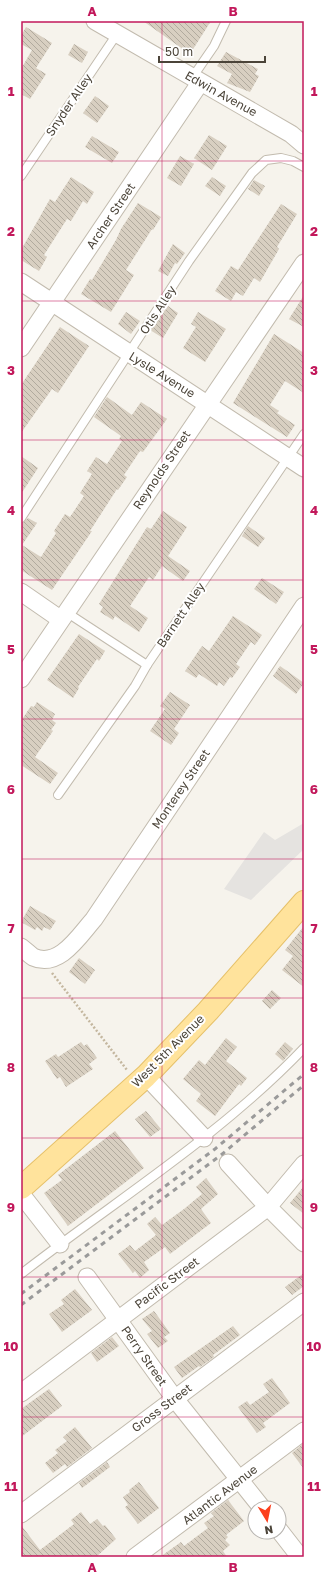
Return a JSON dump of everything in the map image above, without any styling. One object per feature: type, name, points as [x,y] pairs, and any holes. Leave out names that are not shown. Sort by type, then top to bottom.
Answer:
[{"type":"main road","name":"West 5th Avenue","points":[[21,1188],[141,1079],[208,1011],[304,902]]},
{"type":"street","name":"Edwin Avenue","points":[[95,21],[292,134],[304,146]]},
{"type":"street","name":"Archer Street","points":[[21,348],[52,304],[196,80]]},
{"type":"street","name":"Reynolds Street","points":[[21,679],[63,615],[304,263]]},
{"type":"street","name":"Lysle Avenue","points":[[21,282],[52,304],[304,468]]},
{"type":"street","points":[[21,592],[63,615]]},
{"type":"street","name":"Monterey Street","points":[[46,960],[61,955],[94,919],[304,606]]},
{"type":"street","points":[[21,947],[33,956],[46,960]]},
{"type":"street","points":[[141,1079],[204,1138]]},
{"type":"street","points":[[228,1163],[268,1207],[304,1243]]},
{"type":"street","name":"Pacific Street","points":[[21,1393],[268,1207],[304,1164]]},
{"type":"street","points":[[21,1194],[60,1244]]},
{"type":"street","name":"Perry Street","points":[[87,1277],[174,1399],[256,1500]]},
{"type":"street","name":"Gross Street","points":[[21,1514],[304,1302]]},
{"type":"street","name":"Atlantic Avenue","points":[[135,1557],[304,1431]]},
{"type":"street","points":[[287,1540],[300,1555]]},
{"type":"lane","points":[[196,80],[226,21]]},
{"type":"lane","name":"Snyder Alley","points":[[21,176],[117,34]]},
{"type":"lane","name":"Otis Alley","points":[[21,518],[189,261],[252,173],[266,160],[281,158],[293,161],[304,167]]},
{"type":"lane","name":"Barnett Alley","points":[[58,795],[135,686],[147,665],[304,434]]},
{"type":"lane","points":[[63,615],[147,665]]},
{"type":"lane","points":[[21,1274],[204,1138],[276,1078],[304,1048]]},
{"type":"path","points":[[46,960],[54,977],[141,1079]]},
{"type":"shaded area","points":[[304,823],[304,849],[251,900],[224,889],[264,832],[275,840]]},
{"type":"building","points":[[143,21],[211,21],[190,54]]},
{"type":"building","points":[[26,27],[52,43],[36,68],[46,74],[30,99],[21,94],[21,69],[32,50],[21,44],[21,36]]},
{"type":"building","points":[[74,44],[88,52],[82,63],[68,55]]},
{"type":"building","points":[[226,52],[258,69],[255,74],[259,76],[250,92],[227,83],[232,74],[217,66]]},
{"type":"building","points":[[95,96],[109,106],[97,123],[83,113]]},
{"type":"building","points":[[209,135],[227,146],[212,170],[194,158]]},
{"type":"building","points":[[92,136],[119,152],[112,163],[85,147]]},
{"type":"building","points":[[180,156],[194,164],[181,186],[167,178]]},
{"type":"building","points":[[71,177],[94,192],[87,204],[83,201],[71,221],[67,219],[44,255],[47,257],[39,271],[21,260],[21,250],[50,199],[55,202]]},
{"type":"building","points":[[212,177],[226,186],[220,196],[205,186]]},
{"type":"building","points":[[254,180],[265,186],[259,196],[248,189]]},
{"type":"building","points":[[138,203],[161,217],[126,270],[134,275],[111,312],[81,294],[90,279],[92,280],[121,229]]},
{"type":"building","points":[[281,204],[297,214],[277,247],[279,249],[260,282],[254,278],[243,296],[236,292],[231,301],[215,291],[231,266],[238,270]]},
{"type":"building","points":[[173,244],[185,253],[177,264],[175,263],[168,276],[158,271]]},
{"type":"building","points":[[304,295],[304,327],[289,319]]},
{"type":"building","points":[[168,306],[178,313],[163,338],[150,330]]},
{"type":"building","points":[[126,312],[140,321],[131,334],[118,324]]},
{"type":"building","points":[[198,312],[226,329],[205,362],[183,348],[196,327],[191,324]]},
{"type":"building","points":[[60,327],[89,346],[58,393],[52,389],[21,433],[21,385]]},
{"type":"building","points":[[274,334],[304,353],[304,393],[285,381],[270,405],[279,411],[277,413],[295,425],[287,437],[233,403]]},
{"type":"building","points":[[107,397],[132,415],[141,402],[167,419],[143,452],[140,451],[124,475],[127,477],[118,490],[117,489],[90,531],[92,531],[52,590],[21,570],[21,524],[28,518],[37,523],[22,545],[41,557],[56,533],[54,531],[65,514],[70,517],[84,496],[80,493],[92,474],[87,471],[96,457],[107,464],[122,441],[119,439],[121,436],[94,417]]},
{"type":"building","points":[[21,456],[38,468],[21,494]]},
{"type":"building","points":[[163,511],[187,527],[168,556],[190,571],[183,581],[162,566],[153,580],[149,577],[130,606],[148,618],[139,632],[115,616],[113,620],[100,612],[103,607],[99,604],[147,527],[151,529]]},
{"type":"building","points":[[248,526],[265,538],[258,547],[242,536]]},
{"type":"building","points":[[262,578],[284,592],[276,604],[254,589]]},
{"type":"building","points":[[233,616],[262,635],[255,645],[251,642],[236,664],[240,667],[232,678],[230,677],[224,686],[219,682],[217,686],[199,674],[196,678],[185,671],[202,646],[209,651]]},
{"type":"building","points":[[79,634],[105,651],[99,661],[97,659],[78,687],[79,688],[73,698],[47,680]]},
{"type":"building","points":[[280,666],[304,683],[296,694],[273,676]]},
{"type":"building","points":[[170,692],[190,705],[174,729],[179,733],[171,745],[150,731],[165,709],[160,706]]},
{"type":"building","points":[[37,702],[55,714],[52,720],[56,723],[51,730],[53,731],[35,757],[58,773],[50,784],[21,765],[21,721],[31,706],[34,707]]},
{"type":"building","points":[[30,906],[56,921],[50,930],[44,927],[42,931],[37,927],[35,930],[21,922]]},
{"type":"building","points":[[304,926],[304,987],[282,970],[293,956],[285,950]]},
{"type":"building","points":[[79,958],[95,970],[85,984],[69,972]]},
{"type":"building","points":[[272,990],[281,998],[270,1009],[262,1001]]},
{"type":"building","points":[[226,1038],[237,1047],[226,1061],[247,1078],[241,1086],[239,1084],[215,1116],[196,1101],[201,1094],[183,1079],[199,1060],[205,1065]]},
{"type":"building","points":[[81,1042],[84,1046],[87,1044],[97,1058],[89,1064],[93,1069],[66,1087],[60,1077],[57,1079],[45,1061],[56,1054],[58,1057]]},
{"type":"building","points":[[285,1042],[293,1049],[283,1061],[275,1054]]},
{"type":"building","points":[[146,1111],[161,1129],[150,1137],[135,1119]]},
{"type":"building","points":[[115,1131],[144,1168],[68,1226],[44,1193],[62,1180],[58,1175]]},
{"type":"building","points":[[206,1178],[218,1194],[201,1209],[211,1223],[170,1254],[165,1247],[144,1262],[149,1270],[140,1278],[135,1271],[133,1273],[118,1254],[130,1245],[135,1251],[156,1235],[147,1224],[155,1217],[162,1225],[184,1209],[202,1194],[196,1187]]},
{"type":"building","points":[[304,1186],[304,1214],[290,1203]]},
{"type":"building","points":[[304,1273],[304,1286],[292,1295],[285,1287]]},
{"type":"building","points":[[75,1289],[92,1310],[62,1332],[49,1314],[64,1304],[61,1300]]},
{"type":"building","points":[[154,1311],[170,1333],[164,1337],[168,1341],[158,1348],[147,1334],[152,1331],[142,1319]]},
{"type":"building","points":[[233,1326],[240,1335],[213,1355],[214,1357],[182,1378],[174,1367]]},
{"type":"building","points":[[112,1337],[119,1346],[97,1362],[91,1353]]},
{"type":"building","points":[[272,1378],[290,1403],[263,1423],[266,1427],[257,1433],[238,1407],[247,1401],[250,1405],[269,1392],[263,1384]]},
{"type":"building","points":[[49,1389],[62,1406],[21,1437],[21,1409]]},
{"type":"building","points":[[75,1427],[92,1448],[67,1467],[65,1464],[53,1473],[45,1463],[58,1453],[55,1450],[67,1441],[63,1437]]},
{"type":"building","points":[[304,1443],[304,1469],[292,1453]]},
{"type":"building","points":[[107,1462],[110,1467],[82,1488],[79,1483]]},
{"type":"building","points":[[139,1482],[159,1508],[138,1524],[125,1507],[128,1505],[123,1497]]},
{"type":"building","points":[[228,1500],[244,1521],[226,1535],[228,1537],[225,1540],[230,1545],[223,1551],[227,1557],[160,1557],[181,1542],[184,1546],[208,1528],[204,1523],[214,1516],[211,1513]]},
{"type":"building","points":[[81,1512],[90,1524],[97,1519],[103,1526],[105,1525],[116,1539],[96,1557],[21,1557],[21,1525],[40,1550],[74,1524],[71,1520]]},
{"type":"railway","points":[[21,1294],[215,1149],[304,1074]]},
{"type":"railway","points":[[21,1305],[221,1155],[304,1085]]}]
